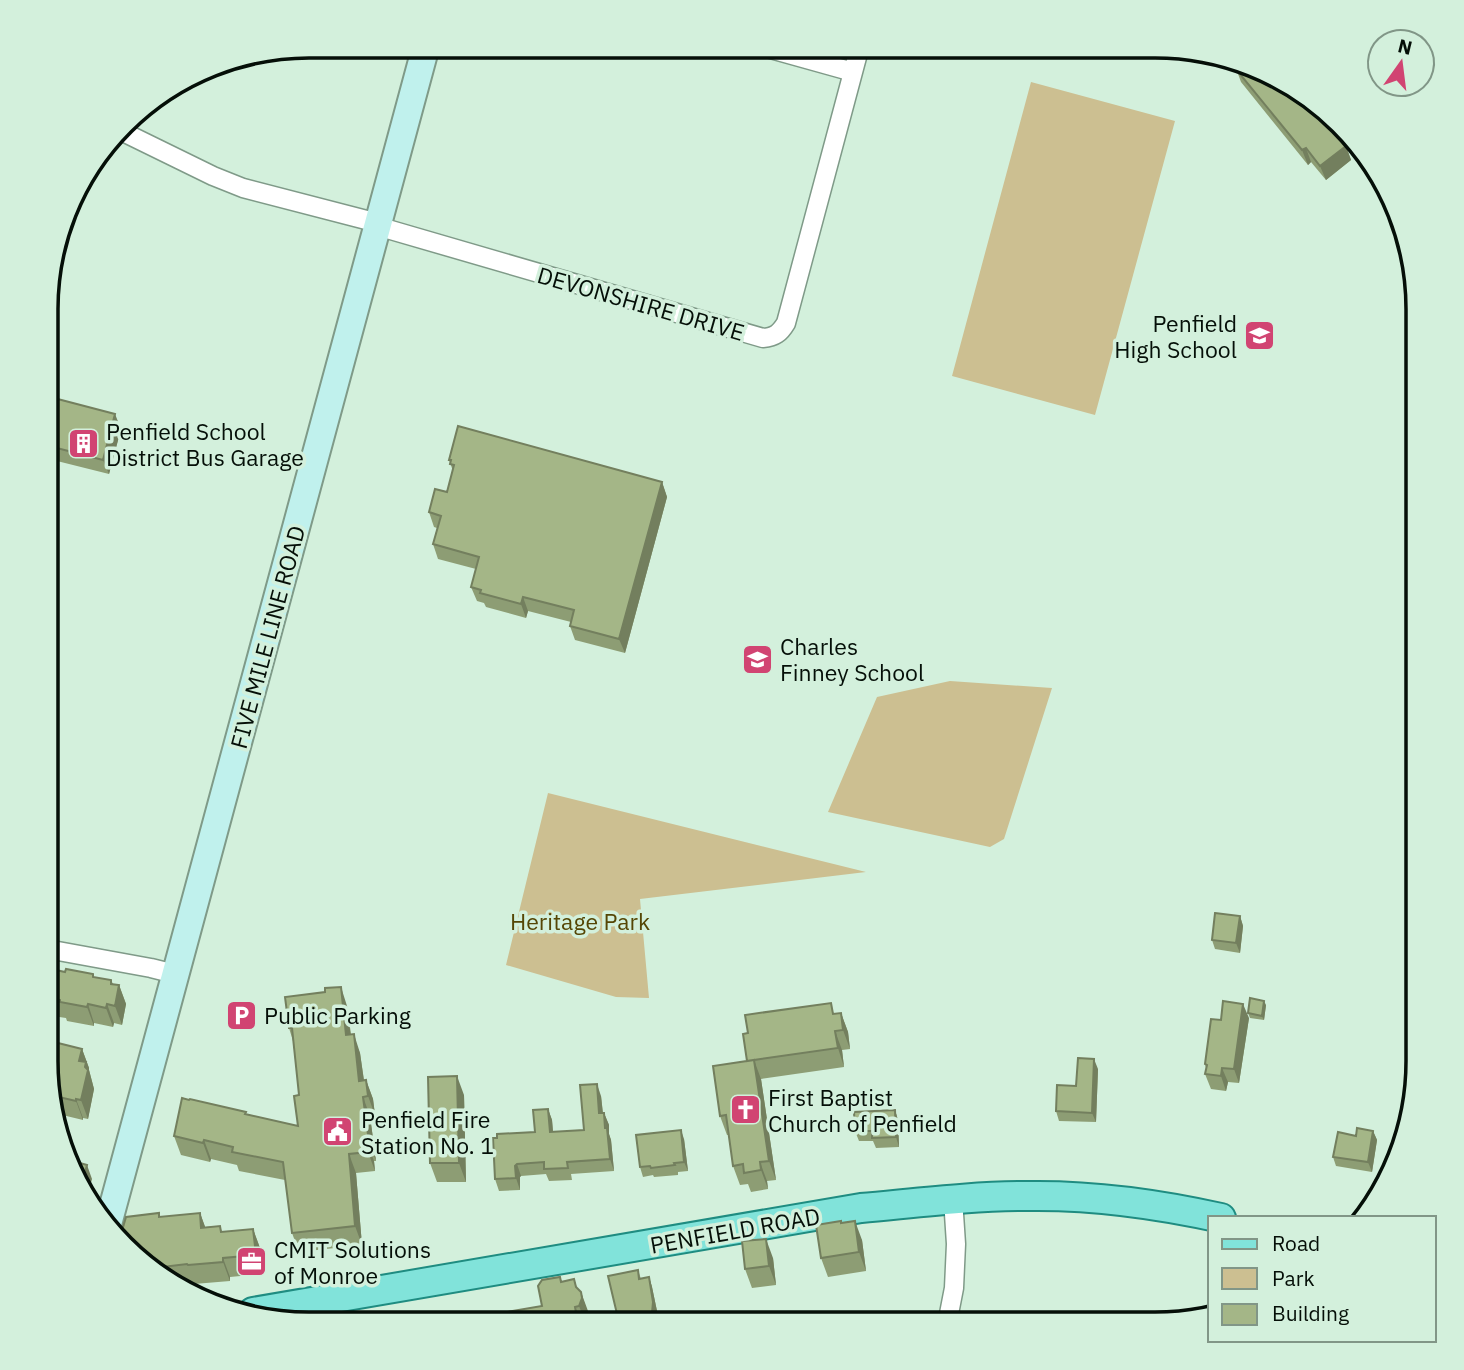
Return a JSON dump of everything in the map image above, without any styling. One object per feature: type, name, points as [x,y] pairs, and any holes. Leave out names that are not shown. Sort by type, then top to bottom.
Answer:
[{"type":"main road","name":"FIVE MILE LINE ROAD","points":[[111,1215],[423,58]]},
{"type":"main road","name":"PENFIELD ROAD","points":[[271,1309],[861,1208],[953,1199],[1064,1196],[1175,1208],[1212,1216]]},
{"type":"street","points":[[803,58],[853,72]]},
{"type":"street","name":"DEVONSHIRE DRIVE","points":[[377,225],[763,338],[774,337],[782,331],[786,323],[857,58]]},
{"type":"street","points":[[128,134],[243,188],[377,225]]},
{"type":"street","points":[[58,951],[176,974]]},
{"type":"street","points":[[949,1312],[954,1288],[956,1244],[953,1199]]},
{"type":"green space","points":[[1031,82],[1175,121],[1095,415],[952,376]]},
{"type":"green space","points":[[950,681],[1052,688],[1004,839],[990,847],[828,812],[877,697]]},
{"type":"green space","name":"Heritage Park","points":[[548,793],[866,872],[640,899],[649,998],[616,997],[506,965]]},
{"type":"building","points":[[1238,72],[1295,100],[1321,120],[1346,146],[1320,166],[1306,148],[1302,150]]},
{"type":"building","points":[[58,399],[115,414],[103,460],[58,448]]},
{"type":"building","points":[[458,426],[662,482],[619,639],[570,626],[574,610],[523,597],[521,604],[480,593],[481,590],[471,587],[479,557],[433,544],[441,516],[429,512],[435,489],[447,492],[454,465],[450,464],[449,460]]},
{"type":"building","points":[[1215,913],[1240,916],[1236,943],[1212,940]]},
{"type":"building","points":[[66,969],[93,974],[93,977],[111,980],[111,984],[119,985],[115,1006],[107,1004],[106,1008],[88,1004],[87,1007],[60,1000],[58,970],[65,972]]},
{"type":"building","name":"Penfield Fire Station No. 1","points":[[341,987],[346,1035],[354,1034],[359,1081],[366,1080],[368,1096],[363,1097],[368,1152],[349,1154],[355,1226],[292,1233],[283,1162],[232,1152],[233,1147],[204,1140],[203,1143],[174,1136],[182,1098],[298,1126],[294,1096],[299,1095],[292,1028],[289,1028],[285,997],[325,992],[325,988]]},
{"type":"building","points":[[1250,998],[1264,1001],[1262,1016],[1248,1013]]},
{"type":"building","points":[[1223,1001],[1243,1004],[1234,1069],[1222,1068],[1221,1076],[1205,1074],[1211,1019],[1221,1020]]},
{"type":"building","points":[[831,1003],[833,1014],[841,1013],[843,1030],[835,1031],[838,1048],[747,1061],[743,1034],[748,1033],[745,1015]]},
{"type":"building","points":[[58,1043],[82,1049],[79,1061],[86,1062],[85,1067],[88,1070],[81,1100],[61,1097]]},
{"type":"building","points":[[1078,1058],[1094,1059],[1092,1113],[1056,1111],[1057,1085],[1076,1086]]},
{"type":"building","points":[[754,1060],[769,1161],[760,1162],[761,1170],[744,1173],[743,1164],[733,1166],[726,1115],[720,1116],[713,1066]]},
{"type":"building","points":[[457,1076],[459,1163],[430,1163],[428,1077]]},
{"type":"building","points":[[597,1084],[599,1113],[604,1113],[610,1159],[567,1162],[568,1168],[544,1169],[544,1162],[517,1164],[516,1178],[495,1179],[493,1138],[497,1138],[497,1134],[535,1132],[533,1110],[548,1109],[550,1132],[584,1130],[580,1085]]},
{"type":"building","points":[[895,1110],[896,1137],[872,1138],[872,1131],[855,1131],[854,1112]]},
{"type":"building","points":[[1357,1128],[1373,1131],[1368,1162],[1333,1157],[1338,1132],[1356,1136]]},
{"type":"building","points":[[681,1130],[684,1162],[651,1168],[640,1167],[636,1135]]},
{"type":"building","points":[[80,1163],[87,1165],[85,1173]]},
{"type":"building","points":[[159,1213],[159,1217],[200,1213],[201,1228],[220,1226],[221,1232],[253,1229],[256,1255],[223,1258],[223,1262],[165,1267],[122,1230],[126,1217]]},
{"type":"building","points":[[855,1221],[859,1252],[821,1258],[816,1225]]},
{"type":"building","points":[[766,1239],[769,1266],[745,1269],[742,1241]]},
{"type":"building","points":[[638,1270],[639,1279],[649,1277],[652,1312],[617,1312],[608,1276]]},
{"type":"building","points":[[560,1277],[561,1282],[574,1279],[582,1298],[579,1306],[575,1307],[576,1312],[507,1312],[542,1306],[538,1286],[542,1280]]},
{"type":"place","name":"Penfield High School","points":[[1260,336]]},
{"type":"place","name":"Penfield School District Bus Garage","points":[[83,444]]},
{"type":"place","name":"Charles Finney School","points":[[757,659]]},
{"type":"place","name":"Public Parking","points":[[241,1015]]},
{"type":"place","name":"First Baptist Church of Penfield","points":[[745,1110]]},
{"type":"place","name":"Penfield Fire Station No. 1","points":[[338,1132]]},
{"type":"place","name":"CMIT Solutions of Monroe","points":[[251,1262]]}]
